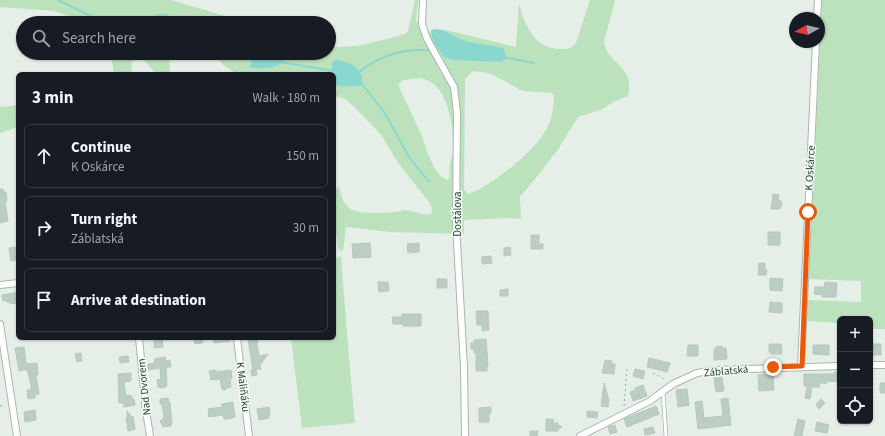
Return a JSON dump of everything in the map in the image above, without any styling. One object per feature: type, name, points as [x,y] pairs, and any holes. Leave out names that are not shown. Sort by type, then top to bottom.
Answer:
[{"type":"street","name":"Dostálova","points":[[423,0],[422,24],[427,39],[454,87],[456,113],[456,224],[464,367],[465,436]]},
{"type":"street","points":[[817,12],[818,0]]},
{"type":"street","name":"K Oskárce","points":[[802,366],[816,48]]},
{"type":"street","points":[[0,285],[16,283]]},
{"type":"street","points":[[0,324],[16,436]]},
{"type":"street","name":"Nad Dvorem","points":[[139,340],[150,436]]},
{"type":"street","name":"K Maliňáku","points":[[237,340],[249,436]]},
{"type":"street","points":[[873,365],[885,365]]},
{"type":"street","name":"Záblatská","points":[[580,436],[650,401],[673,384],[697,373],[716,370],[837,366]]},
{"type":"lane","points":[[663,392],[666,436]]},
{"type":"path","points":[[623,414],[627,369]]},
{"type":"path","points":[[653,372],[673,384]]},
{"type":"green space","points":[[0,0],[171,0],[225,16],[68,16],[55,11],[0,7]]},
{"type":"green space","points":[[415,0],[418,0],[416,21],[431,33],[437,47],[445,58],[501,62],[469,42],[458,39],[442,29],[516,47],[519,3],[527,26],[537,40],[543,45],[551,48],[567,49],[571,48],[576,43],[590,0],[615,0],[604,42],[606,50],[610,56],[625,71],[629,86],[628,96],[613,102],[603,109],[578,117],[557,151],[520,197],[521,219],[464,220],[464,234],[390,232],[346,227],[343,251],[339,251],[336,233],[337,187],[339,186],[345,204],[349,208],[358,212],[384,213],[404,210],[431,214],[432,209],[430,203],[398,163],[382,136],[347,100],[336,96],[336,81],[345,87],[336,75],[336,72],[332,70],[332,72],[234,72],[222,64],[219,60],[252,60],[249,67],[275,60],[336,60],[336,47],[358,46],[405,34],[408,31]],"holes":[[[473,71],[488,73],[523,91],[552,93],[554,96],[552,111],[550,122],[543,135],[525,156],[501,175],[478,190],[468,194],[464,190],[465,79]],[[421,78],[431,82],[440,91],[445,99],[451,119],[453,149],[450,162],[450,177],[447,180],[440,176],[435,169],[427,152],[422,136],[399,87],[399,84],[403,80]]]},
{"type":"green space","points":[[822,0],[885,0],[885,329],[873,329],[873,316],[837,316],[837,323],[807,321],[808,300],[861,302],[861,281],[809,279],[820,48],[825,48],[825,12],[821,12]]},
{"type":"green space","points":[[112,60],[135,60],[132,61],[131,72],[114,72]]},
{"type":"green space","points":[[144,60],[169,60],[170,72],[154,72]]},
{"type":"green space","points":[[16,105],[16,128],[0,133],[0,107]]},
{"type":"green space","points":[[341,256],[355,423],[302,428],[291,340],[336,340],[336,258]]},
{"type":"water","points":[[157,14],[166,14],[170,16],[153,16]]},
{"type":"water","points":[[437,29],[465,41],[504,48],[506,59],[501,62],[454,60],[445,58],[435,45],[431,34],[431,30]]},
{"type":"water","points":[[252,60],[282,60],[283,62],[279,65],[271,67],[249,68]]},
{"type":"water","points":[[336,60],[351,64],[359,70],[362,85],[345,87],[337,85],[336,72],[333,72],[331,63]]},
{"type":"building","points":[[0,189],[3,189],[4,192],[6,192],[7,201],[5,201],[8,221],[0,223]]},
{"type":"building","points":[[773,194],[779,195],[778,200],[781,201],[782,205],[780,209],[771,209]]},
{"type":"building","points":[[768,232],[780,232],[780,245],[768,245]]},
{"type":"building","points":[[531,235],[539,235],[539,244],[543,244],[543,249],[531,249]]},
{"type":"building","points":[[370,243],[371,257],[353,258],[352,244]]},
{"type":"building","points":[[419,243],[419,252],[408,253],[407,244]]},
{"type":"building","points":[[16,247],[16,260],[11,261],[9,248]]},
{"type":"building","points":[[510,247],[511,255],[504,256],[504,248]]},
{"type":"building","points":[[491,256],[492,263],[482,264],[482,257]]},
{"type":"building","points":[[759,263],[765,263],[765,270],[767,270],[766,275],[758,275]]},
{"type":"building","points":[[770,278],[783,279],[782,291],[770,290]]},
{"type":"building","points":[[437,279],[447,279],[447,288],[437,288]]},
{"type":"building","points":[[378,282],[388,282],[389,291],[379,292]]},
{"type":"building","points":[[825,282],[837,283],[836,297],[822,297],[822,295],[814,294],[815,287],[824,287]]},
{"type":"building","points":[[508,289],[508,296],[500,296],[500,290]]},
{"type":"building","points":[[16,292],[16,303],[10,304],[10,302],[7,302],[6,300],[3,301],[2,295]]},
{"type":"building","points":[[770,302],[782,303],[782,313],[769,312]]},
{"type":"building","points":[[476,311],[488,311],[489,330],[482,331],[482,325],[477,325]]},
{"type":"building","points":[[402,314],[421,314],[421,326],[403,326],[403,324],[393,324],[392,317],[402,317]]},
{"type":"building","points":[[486,339],[487,371],[476,371],[476,353],[474,353],[474,349],[471,349],[471,343],[474,343],[474,340]]},
{"type":"building","points":[[154,340],[162,340],[163,347],[154,348]]},
{"type":"building","points":[[194,340],[202,340],[203,343],[195,344]]},
{"type":"building","points":[[213,340],[230,340],[230,341],[214,343]]},
{"type":"building","points":[[248,340],[257,340],[259,356],[268,354],[260,365],[261,369],[256,369],[257,375],[252,376],[251,370],[253,370]]},
{"type":"building","points":[[769,344],[781,344],[782,354],[771,354],[771,352],[769,352]]},
{"type":"building","points":[[873,344],[881,344],[881,355],[873,355]]},
{"type":"building","points":[[688,345],[698,345],[698,356],[687,356]]},
{"type":"building","points":[[813,345],[829,345],[829,355],[813,354]]},
{"type":"building","points":[[722,346],[722,348],[726,348],[727,359],[714,360],[714,349]]},
{"type":"building","points":[[24,347],[26,363],[37,363],[38,375],[36,375],[39,394],[35,395],[35,398],[28,399],[27,390],[31,390],[31,385],[27,369],[19,371],[15,348]]},
{"type":"building","points":[[81,353],[82,361],[77,362],[75,354]]},
{"type":"building","points":[[128,356],[129,362],[120,363],[119,357]]},
{"type":"building","points":[[165,357],[166,361],[170,360],[171,367],[166,367],[167,386],[163,388],[158,387],[157,380],[161,379],[160,368],[148,370],[148,364],[155,363],[154,359]]},
{"type":"building","points":[[649,358],[670,363],[667,372],[647,367]]},
{"type":"building","points":[[605,360],[612,361],[611,364],[615,364],[614,374],[602,373]]},
{"type":"building","points":[[635,369],[645,371],[643,379],[633,376]]},
{"type":"building","points":[[216,370],[216,372],[231,370],[231,387],[225,390],[222,389],[220,379],[211,380],[209,371]]},
{"type":"building","points":[[834,372],[837,372],[837,382],[827,381],[827,383],[819,383],[820,387],[812,387],[810,399],[805,398],[807,386],[804,386],[804,374],[834,374]]},
{"type":"building","points":[[131,373],[131,381],[124,382],[126,396],[132,396],[135,405],[124,407],[123,403],[119,403],[118,374]]},
{"type":"building","points":[[765,374],[765,376],[773,375],[774,390],[759,391],[758,375]]},
{"type":"building","points":[[722,377],[724,391],[716,392],[714,378]]},
{"type":"building","points":[[604,383],[609,400],[608,407],[601,406]]},
{"type":"building","points":[[880,383],[885,383],[885,393],[880,393]]},
{"type":"building","points":[[643,385],[647,396],[633,401],[630,392]]},
{"type":"building","points":[[687,389],[689,405],[678,407],[676,390]]},
{"type":"building","points":[[168,398],[169,403],[170,402],[172,423],[171,426],[163,427],[160,421],[164,418],[160,399]]},
{"type":"building","points":[[728,398],[731,425],[698,429],[695,402],[702,401],[704,418],[723,416],[721,399]]},
{"type":"building","points":[[821,399],[825,403],[819,409],[816,405]]},
{"type":"building","points":[[233,402],[235,417],[224,419],[223,415],[209,417],[208,409],[222,407],[222,404]]},
{"type":"building","points":[[656,406],[659,414],[627,427],[624,419]]},
{"type":"building","points":[[269,407],[269,418],[259,420],[257,409]]},
{"type":"building","points":[[491,407],[489,422],[479,422],[479,408]]},
{"type":"building","points":[[35,410],[36,420],[25,422],[24,412]]},
{"type":"building","points":[[127,411],[132,417],[133,416],[135,429],[128,431],[126,418]]},
{"type":"building","points":[[587,411],[598,412],[597,418],[587,417]]},
{"type":"building","points":[[546,419],[553,419],[553,423],[558,423],[558,425],[562,427],[558,429],[558,431],[546,431]]},
{"type":"building","points":[[798,419],[805,421],[802,436],[794,436]]},
{"type":"building","points":[[817,422],[829,425],[827,433],[815,431]]},
{"type":"building","points":[[615,425],[617,432],[610,434],[608,427]]},
{"type":"building","points":[[653,427],[655,433],[645,435],[644,429]]},
{"type":"building","points":[[530,431],[538,431],[537,436],[530,436]]},
{"type":"waterway","points":[[58,0],[91,16]]},
{"type":"waterway","points":[[359,72],[375,61],[392,54],[428,50]]},
{"type":"waterway","points":[[504,57],[534,63]]},
{"type":"waterway","points":[[281,62],[334,71]]},
{"type":"waterway","points":[[361,83],[385,113],[409,157],[429,182]]},
{"type":"route","points":[[773,367],[802,366],[808,212]]}]
